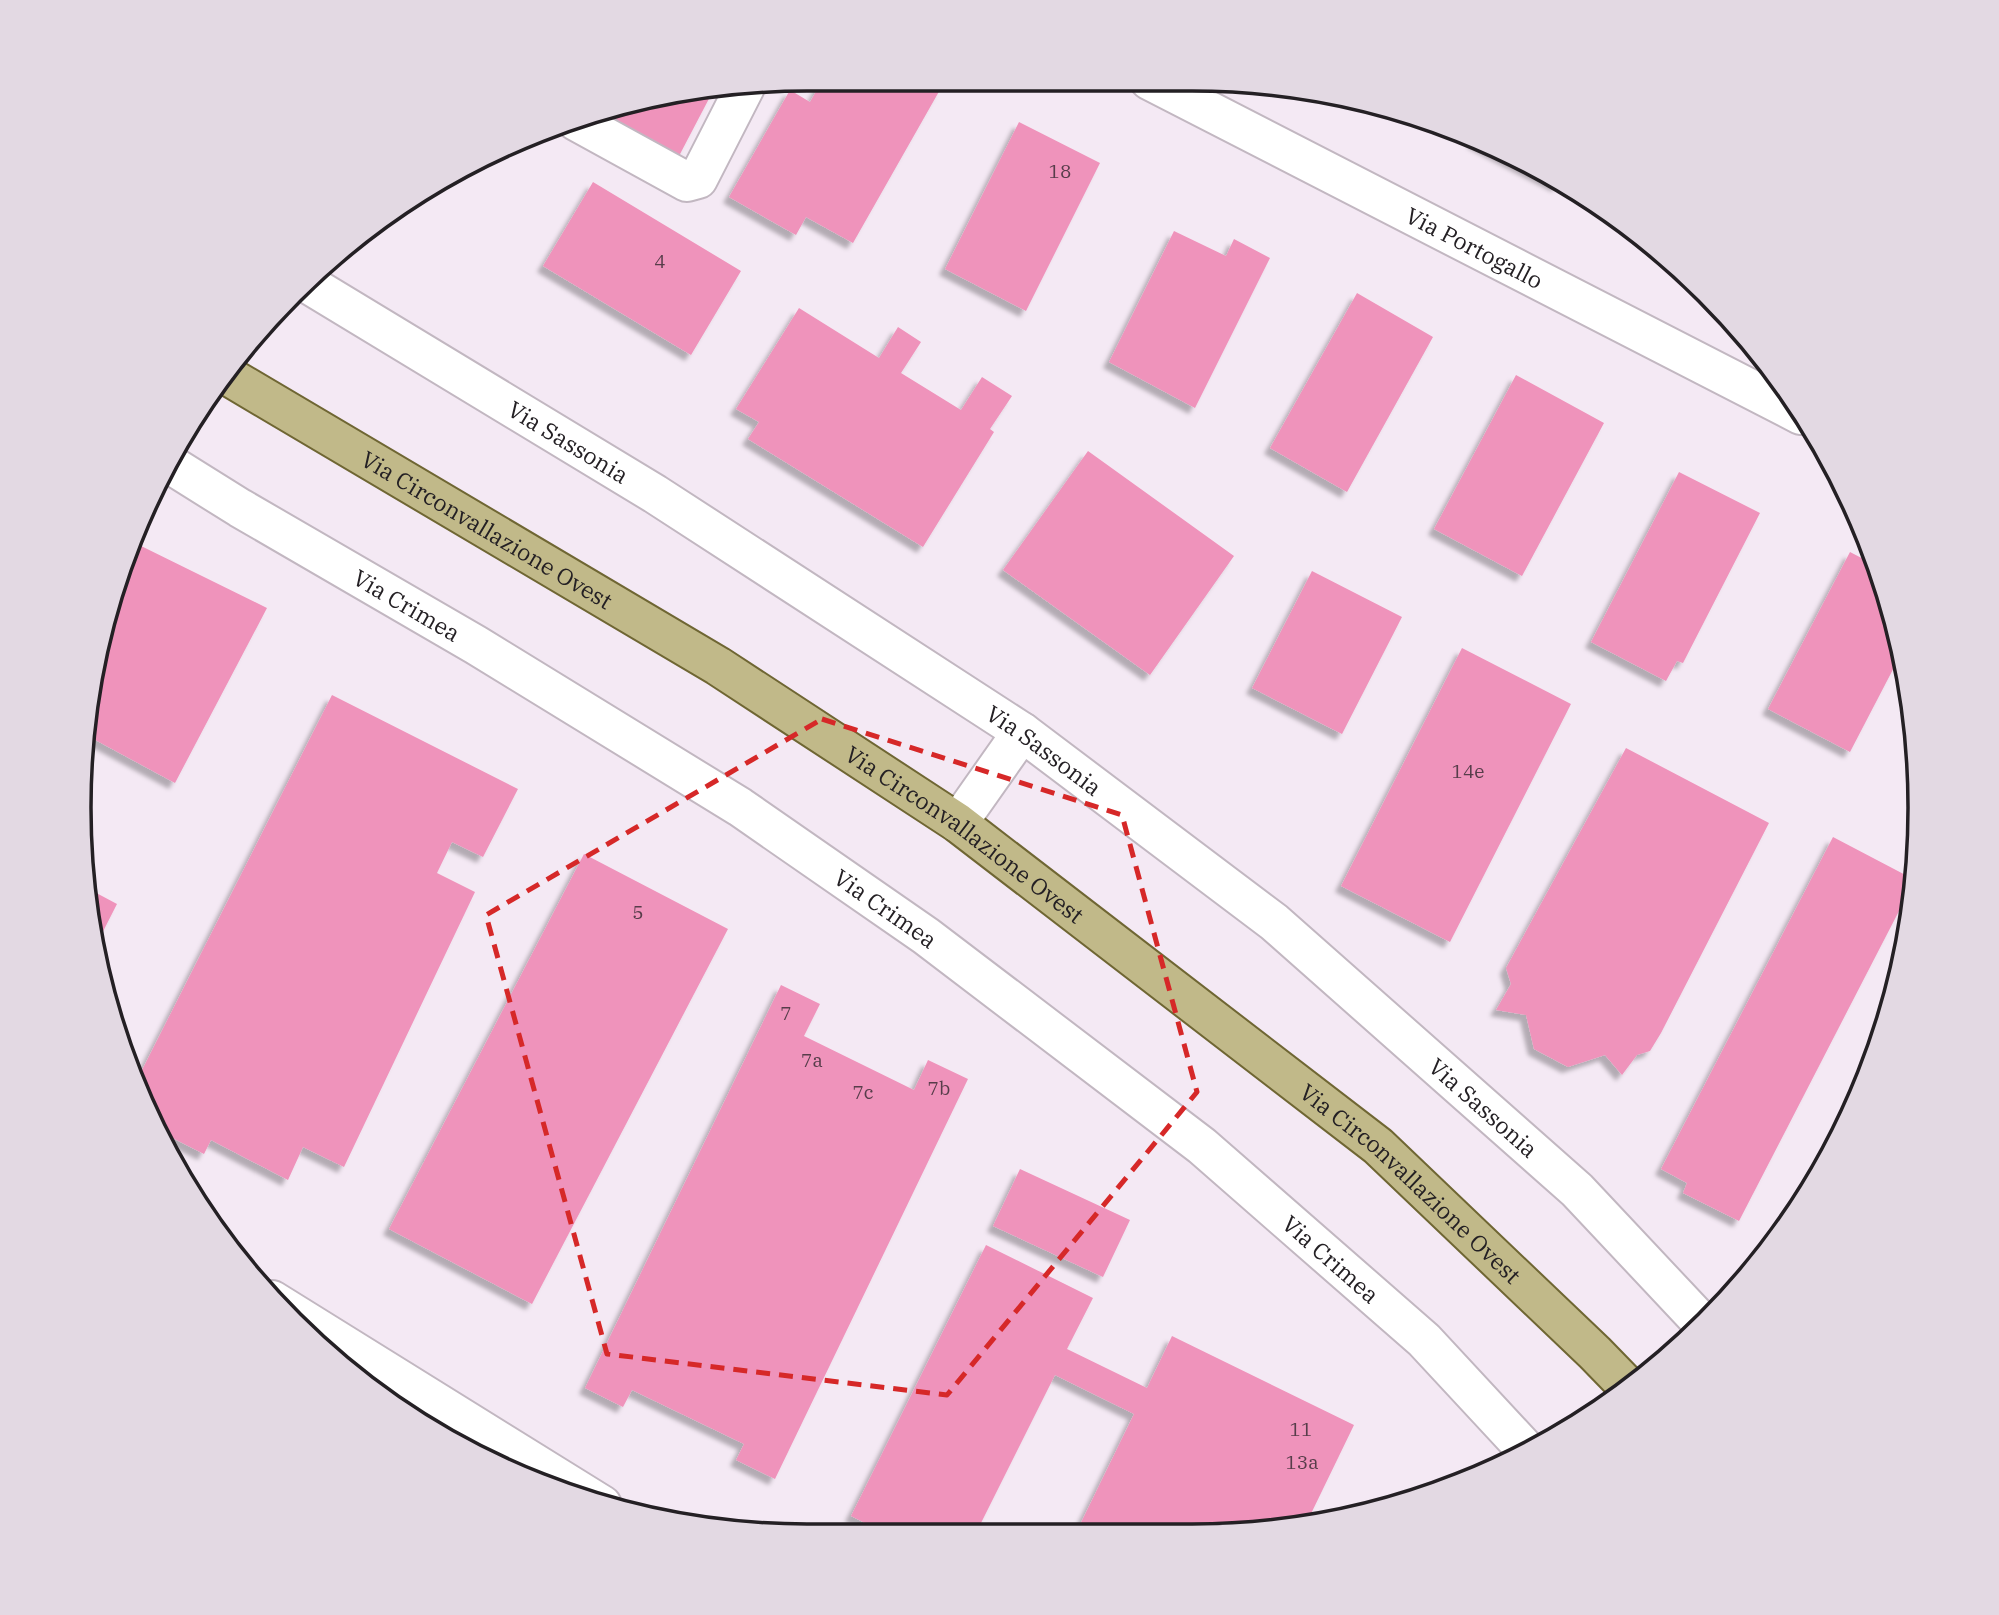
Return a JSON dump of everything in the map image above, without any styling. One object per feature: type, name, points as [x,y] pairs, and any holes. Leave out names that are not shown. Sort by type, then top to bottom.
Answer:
[{"type":"main road","name":"Via Circonvallazione Ovest","points":[[233,379],[718,666],[958,823],[1378,1146],[1622,1380]]},
{"type":"street","name":"Via Portogallo","points":[[1171,91],[1769,383]]},
{"type":"street","points":[[586,126],[687,182],[698,179],[741,95]]},
{"type":"street","name":"Via Sassonia","points":[[315,288],[655,494],[1022,732],[1274,922],[1577,1189],[1696,1316]]},
{"type":"street","name":"Via Crimea","points":[[177,468],[476,645],[740,807],[926,936],[1202,1146],[1423,1340],[1520,1444]]},
{"type":"street","points":[[958,823],[1022,732]]},
{"type":"street","points":[[314,1326],[562,1480]]},
{"type":"highlighted area","points":[[822,719],[1122,815],[1197,1092],[947,1395],[607,1354],[486,915]]},
{"type":"building","points":[[816,91],[939,91],[853,243],[806,217],[796,235],[729,197],[789,92],[810,102]]},
{"type":"building","points":[[709,98],[679,156],[609,119]]},
{"type":"building","points":[[1019,122],[1100,163],[1026,311],[945,269]]},
{"type":"building","points":[[593,182],[741,271],[691,355],[543,266]]},
{"type":"building","points":[[1174,231],[1226,256],[1234,239],[1270,258],[1195,408],[1109,362]]},
{"type":"building","points":[[1357,293],[1433,337],[1347,492],[1270,448]]},
{"type":"building","points":[[799,308],[879,358],[898,327],[921,342],[901,373],[961,410],[982,377],[1012,396],[990,429],[994,432],[923,547],[748,439],[759,422],[736,409]]},
{"type":"building","points":[[1516,375],[1604,423],[1522,576],[1434,529]]},
{"type":"building","points":[[1088,451],[1234,556],[1150,675],[1003,570]]},
{"type":"building","points":[[1679,472],[1760,513],[1683,663],[1677,661],[1666,681],[1591,642]]},
{"type":"building","points":[[141,546],[267,608],[175,783],[95,740],[97,714],[115,622]]},
{"type":"building","points":[[1850,552],[1863,559],[1884,622],[1894,668],[1850,752],[1768,709]]},
{"type":"building","points":[[1312,571],[1402,617],[1342,734],[1252,688]]},
{"type":"building","points":[[1462,648],[1571,704],[1450,942],[1341,886]]},
{"type":"building","points":[[332,695],[518,789],[483,857],[452,842],[437,873],[475,892],[344,1167],[303,1147],[288,1180],[211,1140],[204,1154],[172,1138],[142,1071]]},
{"type":"building","points":[[1626,748],[1769,823],[1661,1033],[1650,1051],[1637,1055],[1622,1075],[1605,1055],[1568,1067],[1534,1049],[1526,1015],[1496,1010],[1511,984],[1506,968]]},
{"type":"building","points":[[1833,837],[1904,874],[1901,907],[1739,1221],[1683,1193],[1687,1183],[1661,1169]]},
{"type":"building","points":[[584,854],[728,929],[532,1304],[389,1229]]},
{"type":"building","points":[[96,893],[117,904],[102,932]]},
{"type":"building","points":[[781,985],[820,1004],[804,1036],[914,1090],[928,1060],[968,1079],[775,1479],[736,1460],[744,1444],[632,1390],[623,1407],[585,1388]]},
{"type":"building","points":[[1020,1169],[1130,1220],[1103,1277],[993,1226]]},
{"type":"building","points":[[986,1245],[1093,1298],[1067,1349],[1147,1388],[1172,1336],[1354,1425],[1311,1513],[1238,1522],[1080,1524],[1134,1414],[1055,1375],[980,1524],[867,1524],[851,1516]]}]
